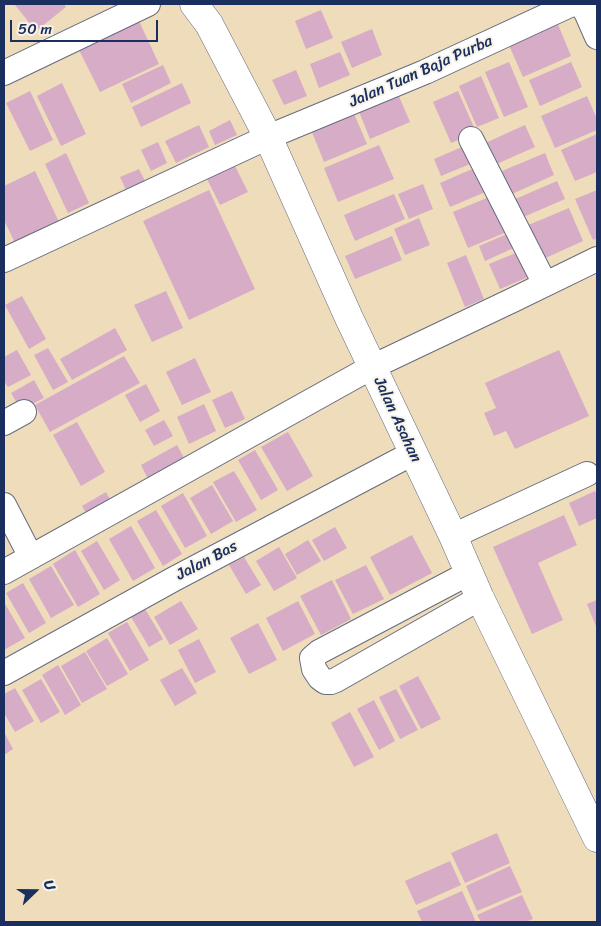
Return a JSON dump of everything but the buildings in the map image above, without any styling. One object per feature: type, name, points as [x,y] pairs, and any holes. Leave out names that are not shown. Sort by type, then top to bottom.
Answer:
[{"type":"main road","name":"Jalan Asahan","points":[[194,4],[209,24],[268,137],[372,367],[597,838]]},
{"type":"street","points":[[4,73],[148,4]]},
{"type":"street","name":"Jalan Tuan Baja Purba","points":[[4,260],[268,137],[425,72],[572,4]]},
{"type":"street","points":[[576,4],[581,4],[597,37]]},
{"type":"street","points":[[471,139],[545,284]]},
{"type":"street","points":[[4,572],[372,367],[597,259]]},
{"type":"street","points":[[4,423],[24,412]]},
{"type":"street","name":"Jalan Bas","points":[[4,673],[174,578],[413,453]]},
{"type":"street","points":[[453,536],[587,474]]},
{"type":"street","points":[[4,505],[31,557]]},
{"type":"street","points":[[475,586],[418,633],[331,682],[326,682],[320,678],[314,669],[312,658],[314,655],[407,606],[475,586]]},
{"type":"street","points":[[407,606],[418,633]]}]
